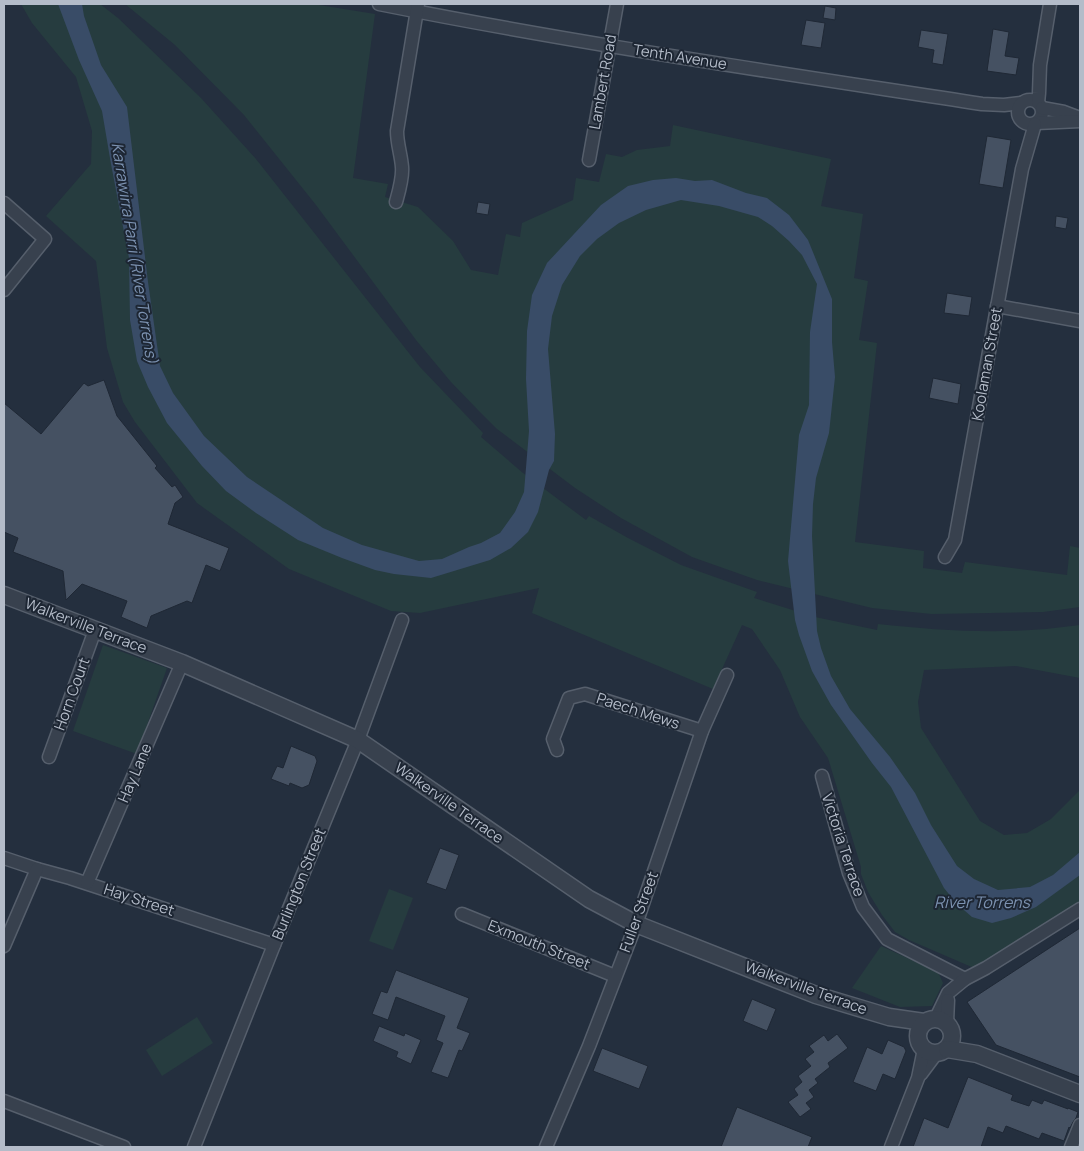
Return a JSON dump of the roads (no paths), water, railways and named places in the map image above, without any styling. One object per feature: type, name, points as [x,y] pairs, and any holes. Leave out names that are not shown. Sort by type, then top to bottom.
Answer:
[{"type":"street","name":"Tenth Avenue","points":[[379,4],[417,8],[609,46],[982,104],[1004,106],[1032,103],[1064,112],[1080,119]]},
{"type":"street","name":"Lambert Road","points":[[589,160],[617,4]]},
{"type":"street","points":[[1032,103],[1042,116],[1028,122],[1018,110],[1032,103],[1040,93],[1040,65],[1050,4]]},
{"type":"street","points":[[396,202],[402,179],[397,130],[417,8]]},
{"type":"street","name":"Tenth Avenue","points":[[982,104],[1028,122],[1080,119]]},
{"type":"street","name":"Koolaman Street","points":[[945,557],[955,540],[1022,169],[1028,122]]},
{"type":"street","points":[[4,203],[45,239],[4,290]]},
{"type":"street","points":[[998,306],[1080,320]]},
{"type":"street","name":"Walkerville Terrace","points":[[4,595],[182,663],[358,740],[589,900],[636,924],[816,994],[889,1017],[1080,1094]]},
{"type":"street","name":"Burlington Street","points":[[194,1147],[274,944],[358,740],[402,620]]},
{"type":"street","name":"Horn Court","points":[[49,758],[95,630]]},
{"type":"street","name":"Hay Lane","points":[[87,883],[182,663]]},
{"type":"street","name":"Fuller Street","points":[[546,1147],[589,1046],[636,924],[702,731],[727,675]]},
{"type":"street","name":"Paech Mews","points":[[557,750],[553,739],[569,698],[585,694],[702,731]]},
{"type":"street","name":"Victoria Terrace","points":[[822,776],[849,873],[863,907],[887,939],[965,979]]},
{"type":"street","name":"Hay Street","points":[[4,858],[274,944]]},
{"type":"street","points":[[4,946],[37,869]]},
{"type":"street","points":[[891,1147],[936,1036],[948,993],[965,979],[986,968],[1080,909]]},
{"type":"street","name":"Exmouth Street","points":[[462,914],[615,976]]},
{"type":"street","points":[[4,1101],[124,1147]]},
{"type":"street","points":[[1071,1147],[1080,1125]]},
{"type":"water","name":"River Torrens","points":[[58,4],[82,4],[84,16],[101,65],[127,107],[160,366],[173,393],[204,436],[247,477],[323,528],[362,545],[419,561],[442,559],[500,533],[515,512],[524,492],[529,431],[526,379],[527,331],[532,295],[547,263],[601,205],[628,186],[653,180],[676,178],[695,181],[712,180],[746,193],[767,198],[789,215],[808,240],[832,299],[832,342],[835,377],[829,433],[816,478],[812,536],[817,631],[831,676],[850,709],[890,757],[915,793],[931,825],[957,866],[974,879],[998,890],[1030,887],[1053,875],[1080,852],[1080,875],[1036,907],[1011,918],[992,923],[972,917],[957,904],[944,888],[891,787],[831,705],[812,671],[795,620],[788,561],[799,435],[809,405],[810,332],[817,284],[802,255],[772,226],[758,217],[719,206],[681,200],[646,210],[619,223],[597,239],[580,256],[562,285],[552,316],[548,349],[555,434],[554,461],[549,470],[538,512],[528,532],[511,548],[490,560],[431,578],[375,570],[298,540],[256,513],[226,491],[202,466],[167,423],[137,361],[130,320],[129,258],[102,111],[79,60]]},
{"type":"water label","name":"Karrawirra Parri (River Torrens)","points":[[135,253]]}]
